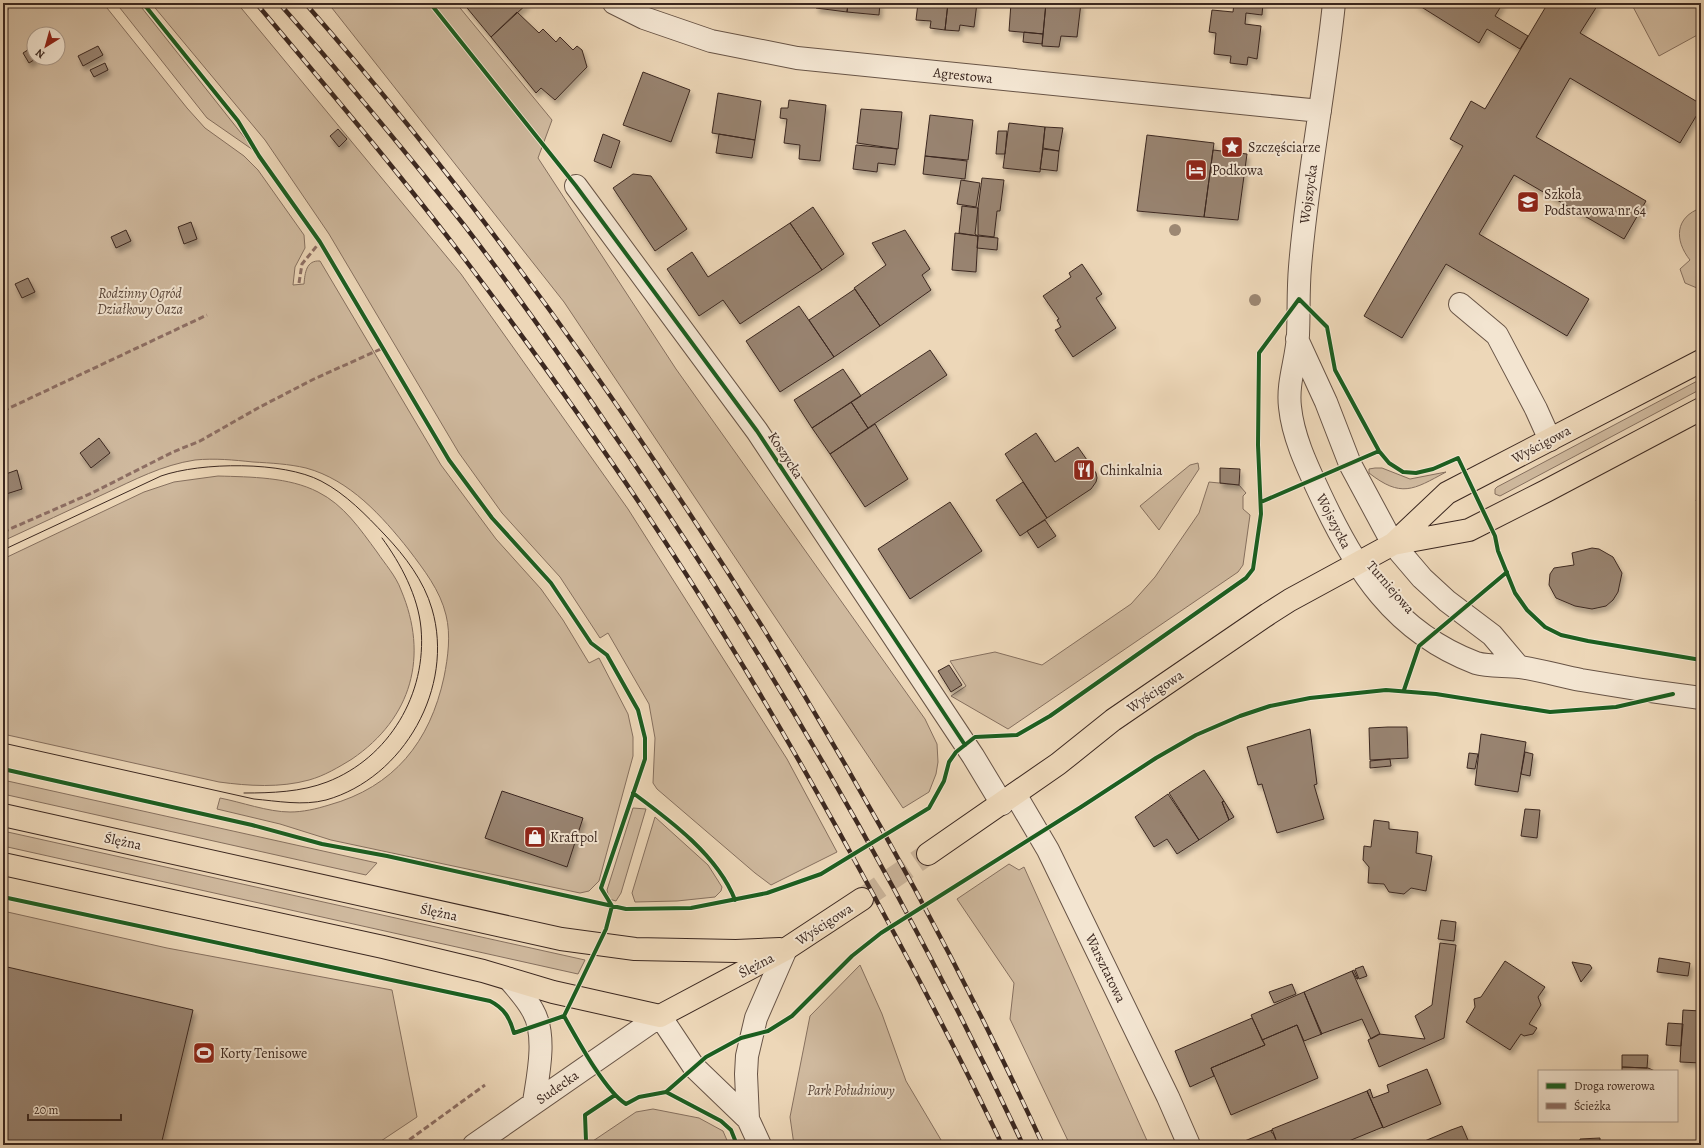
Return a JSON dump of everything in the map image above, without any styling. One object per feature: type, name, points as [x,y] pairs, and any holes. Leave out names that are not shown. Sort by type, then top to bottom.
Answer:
[{"type":"main road","name":"Wyścigowa","points":[[928,854],[1058,764],[1113,720],[1268,614],[1356,563],[1393,544],[1447,493],[1701,361]]},
{"type":"main road","name":"Wyścigowa","points":[[1393,544],[1469,530],[1701,409]]},
{"type":"main road","name":"Ślężna","points":[[3,815],[561,939],[635,949],[736,951],[786,949]]},
{"type":"main road","points":[[3,864],[383,947],[509,979],[595,1003],[660,1016]]},
{"type":"main road","name":"Wyścigowa","points":[[786,949],[862,899]]},
{"type":"main road","name":"Ślężna","points":[[660,1016],[786,949]]},
{"type":"street","name":"Agrestowa","points":[[614,3],[644,18],[711,41],[797,58],[1320,111]]},
{"type":"street","name":"Wojszycka","points":[[1334,3],[1299,270],[1298,339],[1289,388],[1290,408],[1295,432],[1303,457],[1335,528],[1356,563]]},
{"type":"street","name":"Koszycka","points":[[576,186],[757,431],[972,756],[1009,799]]},
{"type":"street","points":[[1460,304],[1497,335],[1536,409],[1550,440]]},
{"type":"street","name":"Wojszycka","points":[[1298,339],[1326,402],[1350,464],[1393,544]]},
{"type":"street","name":"Turniejowa","points":[[1393,544],[1422,578],[1492,636],[1519,667]]},
{"type":"street","name":"Turniejowa","points":[[1356,563],[1387,603],[1405,622],[1428,638],[1479,664],[1519,667],[1580,680],[1701,698]]},
{"type":"street","name":"Warsztatowa","points":[[1009,799],[1048,850],[1168,1097],[1189,1145]]},
{"type":"street","points":[[748,1119],[746,1074],[751,1036],[756,1018],[786,949]]},
{"type":"street","points":[[509,979],[534,1012],[538,1025],[541,1060],[534,1102]]},
{"type":"street","points":[[660,1016],[694,1067],[748,1119],[760,1145]]},
{"type":"street","name":"Sudecka","points":[[474,1145],[660,1016]]},
{"type":"green space","name":"Rodzinny Ogród Działkowy Oaza","points":[[3,3],[103,3],[187,108],[205,128],[244,156],[258,170],[304,235],[305,248],[295,267],[293,285],[304,284],[309,265],[315,261],[320,261],[441,465],[496,539],[541,589],[563,620],[589,663],[599,658],[628,714],[633,737],[633,756],[599,881],[589,891],[580,893],[331,840],[280,824],[217,809],[220,798],[282,812],[314,809],[352,797],[372,787],[390,774],[406,759],[419,741],[438,700],[448,654],[449,638],[446,615],[440,597],[431,581],[409,550],[388,525],[351,490],[322,474],[306,468],[273,463],[210,459],[195,460],[171,465],[126,483],[3,541]]},
{"type":"green space","points":[[116,3],[138,3],[256,152],[207,118]]},
{"type":"green space","points":[[151,3],[237,3],[461,274],[628,509],[787,759],[837,852],[771,885],[657,789],[653,783],[655,738],[649,704],[608,633],[600,638],[560,577],[502,513],[459,453],[329,234],[265,140]]},
{"type":"green space","points":[[328,3],[456,3],[552,120],[538,158],[676,369],[925,719],[937,744],[938,762],[936,774],[929,792],[903,808],[564,302]]},
{"type":"green space","points":[[1631,3],[1701,3],[1701,33],[1659,56]]},
{"type":"green space","points":[[1701,208],[1701,285],[1697,288],[1685,283],[1680,269],[1690,260],[1681,245],[1680,230],[1686,217],[1692,212]]},
{"type":"green space","points":[[1701,379],[1701,389],[1500,496],[1495,494],[1495,489],[1497,487]]},
{"type":"green space","points":[[1198,463],[1199,469],[1159,530],[1140,506],[1190,465]]},
{"type":"green space","points":[[1382,468],[1410,479],[1446,472],[1416,487],[1407,489],[1390,486],[1380,481],[1369,473],[1369,469]]},
{"type":"green space","points":[[218,476],[270,479],[295,483],[318,492],[336,504],[351,518],[390,570],[399,585],[409,615],[414,638],[414,662],[410,684],[401,705],[389,725],[372,743],[352,759],[326,774],[298,783],[264,786],[219,782],[3,734],[3,559],[144,492],[174,482]]},
{"type":"green space","points":[[1209,482],[1239,485],[1246,493],[1243,496],[1243,509],[1250,515],[1243,565],[1238,572],[1008,729],[951,696],[966,686],[950,661],[995,652],[1042,665],[1131,604],[1155,577],[1199,513]]},
{"type":"green space","points":[[3,780],[377,863],[366,875],[3,794]]},
{"type":"green space","points":[[633,808],[646,809],[621,893],[616,901],[609,899],[607,890]]},
{"type":"green space","points":[[655,817],[708,865],[722,887],[721,891],[715,897],[677,901],[635,902],[632,893]]},
{"type":"green space","points":[[3,831],[585,960],[578,974],[3,846]]},
{"type":"green space","points":[[1009,864],[1019,870],[1024,867],[1149,1145],[1070,1145],[1010,1019],[1014,983],[957,899]]},
{"type":"green space","name":"Korty Tenisowe","points":[[3,911],[167,948],[392,990],[417,1117],[375,1145],[3,1145]]},
{"type":"green space","name":"Park Południowy","points":[[860,965],[882,1014],[906,1081],[944,1145],[794,1145],[790,1117],[810,1016]]},
{"type":"green space","points":[[653,1109],[699,1118],[723,1131],[729,1145],[587,1145],[636,1112]]},
{"type":"building","points":[[463,3],[528,3],[491,37]]},
{"type":"building","points":[[817,3],[848,3],[847,12],[816,8]]},
{"type":"building","points":[[848,3],[880,3],[879,15],[847,12]]},
{"type":"building","points":[[918,3],[948,3],[945,30],[930,28],[931,21],[916,20]]},
{"type":"building","points":[[948,3],[977,3],[974,27],[960,25],[959,31],[945,30]]},
{"type":"building","points":[[1011,3],[1046,3],[1043,34],[1009,31]]},
{"type":"building","points":[[1046,3],[1081,3],[1077,37],[1061,36],[1059,47],[1042,46]]},
{"type":"building","points":[[1234,3],[1263,3],[1262,15],[1246,13],[1245,24],[1261,26],[1257,59],[1248,57],[1247,65],[1230,63],[1231,56],[1214,54],[1216,33],[1209,32],[1212,10],[1233,12]]},
{"type":"building","points":[[1415,3],[1503,3],[1495,16],[1528,36],[1520,49],[1487,29],[1479,43]]},
{"type":"building","points":[[1548,3],[1599,3],[1580,33],[1701,104],[1701,108],[1680,143],[1570,78],[1536,137],[1646,201],[1624,239],[1514,175],[1479,234],[1589,299],[1567,336],[1446,264],[1402,338],[1364,316],[1463,146],[1450,139],[1471,101],[1485,109]]},
{"type":"building","points":[[517,12],[539,33],[543,29],[556,42],[560,37],[573,50],[577,46],[582,50],[587,67],[555,100],[541,88],[536,93],[491,37]]},
{"type":"building","points":[[1024,32],[1043,34],[1042,44],[1023,42]]},
{"type":"building","points":[[98,46],[103,55],[83,66],[78,56]]},
{"type":"building","points":[[26,51],[26,58],[23,53]]},
{"type":"building","points":[[105,63],[108,70],[94,77],[90,70]]},
{"type":"building","points":[[643,72],[690,90],[671,142],[623,125]]},
{"type":"building","points":[[718,93],[761,101],[755,140],[712,133]]},
{"type":"building","points":[[789,100],[826,105],[820,161],[799,159],[800,145],[784,143],[787,119],[780,118],[781,108],[788,108]]},
{"type":"building","points":[[861,109],[902,112],[898,149],[857,143]]},
{"type":"building","points":[[930,115],[973,120],[968,160],[925,156]]},
{"type":"building","points":[[1009,123],[1045,127],[1040,172],[1003,168]]},
{"type":"building","points":[[1045,127],[1063,128],[1059,151],[1043,148]]},
{"type":"building","points":[[338,129],[347,139],[339,147],[330,136]]},
{"type":"building","points":[[998,131],[1007,131],[1005,154],[996,154]]},
{"type":"building","points":[[603,134],[620,141],[611,168],[594,161]]},
{"type":"building","points":[[719,134],[755,140],[752,158],[716,153]]},
{"type":"building","points":[[1147,135],[1214,143],[1204,217],[1137,211]]},
{"type":"building","points":[[856,145],[897,149],[895,165],[878,163],[877,172],[853,169]]},
{"type":"building","points":[[1043,149],[1059,151],[1057,171],[1040,169]]},
{"type":"building","points":[[1213,150],[1247,154],[1238,220],[1204,217]]},
{"type":"building","points":[[925,156],[967,161],[965,179],[923,174]]},
{"type":"building","points":[[633,174],[651,176],[687,229],[655,251],[613,188]]},
{"type":"building","points":[[982,178],[1004,180],[1000,211],[997,211],[994,237],[978,235],[978,208]]},
{"type":"building","points":[[961,180],[980,183],[976,207],[957,204]]},
{"type":"building","points":[[962,206],[978,208],[975,234],[978,236],[959,233]]},
{"type":"building","points":[[813,207],[844,254],[822,270],[790,223]]},
{"type":"building","points":[[191,222],[197,239],[184,244],[178,227]]},
{"type":"building","points":[[790,223],[822,270],[740,324],[723,300],[699,316],[667,269],[692,252],[708,277]]},
{"type":"building","points":[[126,230],[131,241],[116,248],[111,237]]},
{"type":"building","points":[[905,230],[930,269],[922,275],[931,290],[880,326],[854,288],[886,265],[872,243]]},
{"type":"building","points":[[955,233],[978,236],[976,272],[952,270]]},
{"type":"building","points":[[978,236],[998,238],[997,250],[977,248]]},
{"type":"building","points":[[1082,264],[1102,294],[1096,298],[1116,328],[1073,357],[1055,330],[1061,327],[1057,320],[1059,319],[1043,296],[1071,277],[1069,273]]},
{"type":"building","points":[[28,278],[35,292],[22,298],[15,284]]},
{"type":"building","points":[[855,289],[880,326],[834,357],[809,320]]},
{"type":"building","points":[[799,306],[834,357],[780,392],[746,341]]},
{"type":"building","points":[[930,350],[947,375],[868,428],[851,402]]},
{"type":"building","points":[[843,369],[861,396],[812,428],[794,400]]},
{"type":"building","points":[[851,402],[868,428],[830,454],[812,428]]},
{"type":"building","points":[[875,424],[908,479],[865,507],[830,454]]},
{"type":"building","points":[[1036,433],[1055,462],[1078,447],[1096,473],[1097,478],[1091,489],[1047,518],[1005,454]]},
{"type":"building","points":[[99,438],[110,453],[91,468],[80,453]]},
{"type":"building","points":[[1220,468],[1240,469],[1239,485],[1220,483]]},
{"type":"building","points":[[17,470],[22,489],[3,495],[3,475]]},
{"type":"building","points":[[1023,482],[1047,518],[1020,536],[996,500]]},
{"type":"building","points":[[1701,497],[1701,509],[1696,500]]},
{"type":"building","points":[[950,502],[982,551],[910,599],[878,549]]},
{"type":"building","points":[[1045,520],[1056,536],[1038,548],[1027,531]]},
{"type":"building","points":[[1592,548],[1599,549],[1613,557],[1622,573],[1618,592],[1613,600],[1606,606],[1592,609],[1575,606],[1556,598],[1549,585],[1550,574],[1554,568],[1574,565],[1572,553]]},
{"type":"building","points":[[949,665],[962,685],[951,692],[938,671]]},
{"type":"building","points":[[1407,727],[1408,758],[1370,760],[1369,728]]},
{"type":"building","points":[[1310,729],[1317,784],[1314,785],[1324,819],[1277,833],[1262,784],[1258,785],[1247,747]]},
{"type":"building","points":[[1481,734],[1526,742],[1518,792],[1475,785]]},
{"type":"building","points":[[1525,752],[1533,754],[1530,776],[1521,774]]},
{"type":"building","points":[[1469,753],[1478,754],[1475,769],[1467,768]]},
{"type":"building","points":[[1390,759],[1391,766],[1370,768],[1370,761]]},
{"type":"building","points":[[1204,770],[1224,801],[1222,802],[1229,820],[1199,840],[1169,793]]},
{"type":"building","points":[[502,791],[583,818],[567,867],[485,838]]},
{"type":"building","points":[[1168,794],[1199,840],[1177,854],[1167,839],[1154,847],[1135,817]]},
{"type":"building","points":[[1224,801],[1234,817],[1229,820],[1222,802]]},
{"type":"building","points":[[1525,809],[1540,810],[1537,838],[1521,836]]},
{"type":"building","points":[[1374,820],[1389,822],[1389,829],[1418,832],[1416,853],[1432,856],[1426,891],[1411,888],[1404,894],[1389,892],[1384,884],[1368,883],[1369,867],[1363,860],[1364,846],[1371,847]]},
{"type":"building","points":[[1441,920],[1456,922],[1454,941],[1438,939]]},
{"type":"building","points":[[1440,943],[1456,945],[1444,1038],[1379,1067],[1368,1040],[1379,1034],[1425,1039],[1415,1016],[1432,1005]]},
{"type":"building","points":[[1659,958],[1690,963],[1688,976],[1657,972]]},
{"type":"building","points":[[1505,961],[1545,987],[1538,997],[1541,1005],[1529,1024],[1537,1028],[1533,1034],[1524,1036],[1521,1034],[1510,1050],[1466,1022],[1475,1007],[1474,999],[1481,997]]},
{"type":"building","points":[[1572,962],[1590,965],[1592,968],[1581,982]]},
{"type":"building","points":[[3,966],[193,1010],[161,1145],[3,1145]]},
{"type":"building","points":[[1363,966],[1367,976],[1359,979],[1355,969]]},
{"type":"building","points":[[1354,970],[1358,979],[1352,971]]},
{"type":"building","points":[[1352,971],[1380,1034],[1371,1039],[1362,1019],[1321,1034],[1304,992]]},
{"type":"building","points":[[1292,984],[1296,994],[1274,1003],[1269,992]]},
{"type":"building","points":[[1304,992],[1322,1034],[1304,1041],[1297,1025],[1262,1040],[1251,1015]]},
{"type":"building","points":[[1683,1010],[1701,1011],[1701,1063],[1680,1062]]},
{"type":"building","points":[[1252,1018],[1265,1045],[1211,1068],[1214,1076],[1190,1087],[1175,1051]]},
{"type":"building","points":[[1668,1023],[1683,1024],[1681,1046],[1666,1045]]},
{"type":"building","points":[[1297,1025],[1318,1078],[1231,1115],[1211,1068],[1265,1045],[1262,1040]]},
{"type":"building","points":[[1622,1055],[1648,1055],[1647,1068],[1622,1067]]},
{"type":"building","points":[[1622,1067],[1648,1068],[1653,1070],[1622,1070]]},
{"type":"building","points":[[1427,1069],[1441,1104],[1383,1128],[1367,1091],[1370,1089],[1373,1098],[1389,1092],[1387,1085]]},
{"type":"building","points":[[1367,1091],[1383,1127],[1339,1145],[1278,1145],[1272,1129]]},
{"type":"building","points":[[1462,1126],[1470,1145],[1415,1145],[1451,1130]]},
{"type":"building","points":[[1272,1130],[1271,1131],[1278,1145],[1244,1145],[1242,1142]]},
{"type":"building","points":[[1600,1138],[1600,1145],[1553,1145],[1580,1144],[1580,1139]]},
{"type":"tunnel","points":[[862,899],[928,854]]},
{"type":"tram line","points":[[3,550],[161,476],[178,471],[219,466],[264,467],[286,470],[305,474],[330,486],[339,492],[378,527],[407,560],[419,579],[429,599],[437,639],[436,669],[429,698],[417,726],[400,750],[379,772],[354,789],[326,800],[299,803],[254,799],[3,743]]},
{"type":"tram line","points":[[244,793],[297,790],[327,782],[349,771],[369,757],[386,740],[400,721],[418,677],[421,653],[421,628],[416,604],[408,581],[382,538]]},
{"type":"railway","points":[[256,3],[385,158],[460,253],[564,394],[631,490],[695,588],[820,797],[923,987],[1002,1145]]},
{"type":"railway","points":[[279,3],[419,169],[501,274],[591,401],[723,599],[831,776],[882,867],[931,959],[1023,1145]]},
{"type":"railway","points":[[305,3],[446,173],[579,350],[715,553],[817,717],[866,801],[958,971],[1002,1058],[1043,1145]]},
{"type":"marked path","points":[[3,11],[19,3]]},
{"type":"marked path","points":[[299,283],[302,264],[320,242]]},
{"type":"marked path","points":[[3,411],[207,315]]},
{"type":"marked path","points":[[3,532],[92,493],[173,452],[200,441],[258,408],[314,379],[383,348]]},
{"type":"marked path","points":[[402,1145],[485,1085]]},
{"type":"cycle path","points":[[143,3],[238,121],[259,156],[320,242],[449,460],[492,518],[551,583],[591,643],[607,655],[638,710],[645,738],[645,759],[601,888],[612,906],[606,929],[564,1016],[601,1077],[609,1088],[626,1104],[639,1097],[666,1092],[706,1057],[741,1038],[768,1031],[792,1016],[852,956],[881,933],[1156,758],[1196,735],[1240,716],[1270,706],[1310,698],[1386,690],[1436,694],[1550,712],[1616,707],[1673,694]]},
{"type":"cycle path","points":[[430,3],[576,186],[757,431],[965,745]]},
{"type":"cycle path","points":[[3,769],[252,825],[322,844],[387,856],[626,909],[691,908],[767,893],[821,874],[929,808],[944,781],[949,762],[956,752],[975,737],[1017,735],[1050,716],[1246,578],[1253,569],[1261,514],[1258,445],[1259,353],[1299,299],[1327,327],[1335,370],[1379,451],[1389,463],[1403,472],[1416,473],[1433,469],[1458,458],[1495,536],[1498,551],[1515,593],[1527,610],[1545,627],[1561,635],[1588,641],[1701,660]]},
{"type":"cycle path","points":[[1261,502],[1379,451]]},
{"type":"cycle path","points":[[1404,690],[1419,646],[1507,572]]},
{"type":"cycle path","points":[[633,793],[663,815],[692,840],[717,869],[735,900]]},
{"type":"cycle path","points":[[3,897],[490,1001],[503,1010],[511,1023],[514,1033],[564,1016]]},
{"type":"cycle path","points":[[666,1092],[721,1121],[731,1130],[737,1145]]},
{"type":"cycle path","points":[[581,1145],[586,1141],[585,1115],[615,1095]]},
{"type":"place","name":"Szczęściarze","points":[[1232,147]]},
{"type":"place","name":"Podkowa","points":[[1196,170]]},
{"type":"place","name":"Szkoła Podstawowa nr 64","points":[[1528,202]]},
{"type":"place","name":"Chinkalnia","points":[[1084,470]]},
{"type":"place","name":"Kraftpol","points":[[535,837]]},
{"type":"place","name":"Korty Tenisowe","points":[[204,1053]]}]
